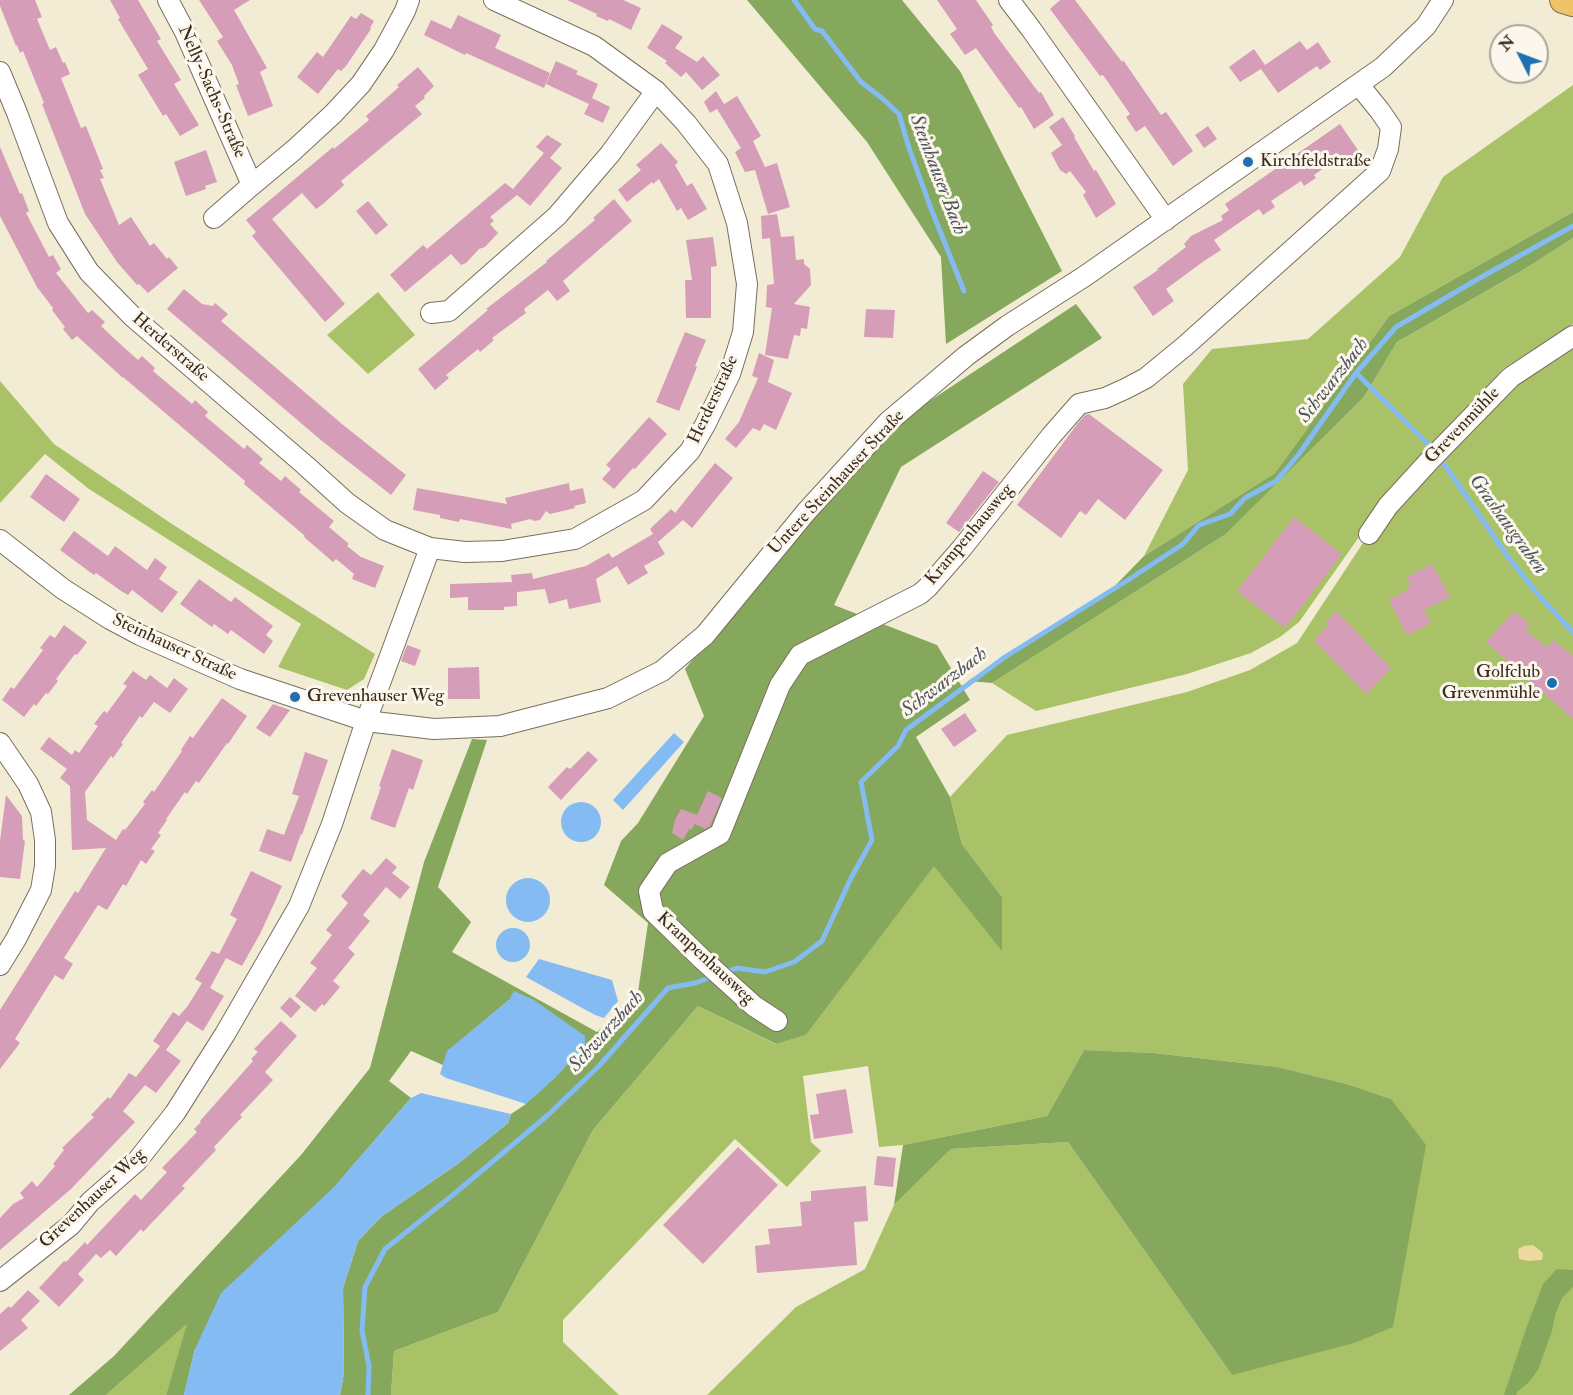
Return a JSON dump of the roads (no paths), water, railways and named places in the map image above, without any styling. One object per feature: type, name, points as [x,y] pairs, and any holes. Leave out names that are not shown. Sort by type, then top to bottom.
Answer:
[{"type":"main road","points":[[1563,0],[1573,3]]},
{"type":"street","name":"Nelly-Sachs-Straße","points":[[168,0],[185,32],[252,185]]},
{"type":"street","name":"Nelly-Sachs-Straße","points":[[214,218],[294,150],[361,84],[384,50],[409,0]]},
{"type":"street","name":"Herderstraße","points":[[0,72],[58,223],[89,272],[133,316],[347,503],[385,530],[430,548],[465,552],[502,551],[575,539],[644,500],[690,451],[730,374],[743,332],[747,284],[737,223],[718,164],[686,123],[656,91],[594,46],[494,0]]},
{"type":"street","points":[[1009,0],[1167,220]]},
{"type":"street","name":"Untere Steinhauser Straße","points":[[366,721],[434,729],[500,726],[608,698],[662,672],[705,635],[806,512],[888,422],[966,356],[1007,326],[1167,220],[1383,67],[1426,26],[1443,0]]},
{"type":"street","name":"Krampenhausweg","points":[[777,1021],[754,1006],[728,983],[653,911],[649,891],[668,863],[720,834],[780,685],[800,655],[920,594],[1079,404],[1106,398],[1146,378],[1185,346],[1380,171],[1388,149],[1391,127],[1359,85]]},
{"type":"street","points":[[431,313],[449,311],[557,216],[610,154],[656,91]]},
{"type":"street","name":"Grevenmühle","points":[[1370,534],[1388,506],[1511,376],[1573,336]]},
{"type":"street","name":"Steinhauser Straße","points":[[0,540],[63,589],[140,635],[240,679],[366,721]]},
{"type":"street","points":[[366,721],[430,548]]},
{"type":"street","name":"Grevenhauser Weg","points":[[0,1281],[71,1225],[90,1202],[137,1161],[175,1113],[225,1034],[299,906],[332,824],[366,721]]},
{"type":"street","points":[[0,742],[28,784],[41,812],[45,840],[45,866],[41,890],[0,965]]},
{"type":"water","points":[[674,733],[684,742],[623,810],[613,800]]},
{"type":"water","points":[[581,802],[595,808],[601,822],[595,836],[581,842],[567,836],[561,822],[567,808]]},
{"type":"water","points":[[528,878],[543,885],[550,900],[543,915],[528,922],[513,915],[506,900],[513,885]]},
{"type":"water","points":[[513,928],[525,933],[530,945],[525,957],[513,962],[501,957],[496,945],[501,933]]},
{"type":"water","points":[[539,959],[612,980],[618,1001],[604,1018],[595,1015],[526,977]]},
{"type":"water","points":[[514,991],[534,1000],[585,1036],[585,1046],[526,1104],[446,1078],[440,1074],[447,1051],[509,1000]]},
{"type":"water","points":[[421,1093],[511,1114],[508,1123],[459,1163],[382,1216],[358,1241],[343,1288],[344,1373],[340,1395],[184,1395],[195,1349],[221,1293],[334,1187],[411,1098]]},
{"type":"waterway","name":"Steinhauser Bach","points":[[794,0],[815,29],[822,31],[861,82],[899,114],[930,206],[964,291]]},
{"type":"waterway","name":"Schwarzbach","points":[[725,972],[737,968],[765,972],[794,962],[822,941],[851,878],[872,840],[861,782],[898,746],[906,730],[1005,657],[1183,544],[1199,525],[1230,514],[1245,498],[1276,481],[1299,454],[1356,373],[1396,327],[1573,226]]},
{"type":"waterway","name":"Grashausgraben","points":[[1356,373],[1428,444]]},
{"type":"waterway","name":"Grashausgraben","points":[[1442,461],[1508,557],[1541,598],[1573,632]]},
{"type":"waterway","name":"Schwarzbach","points":[[368,1395],[369,1366],[362,1331],[365,1287],[385,1249],[548,1115],[598,1067],[668,988],[695,983],[714,976]]},
{"type":"place","name":"Kirchfeldstraße","points":[[1248,162]]},
{"type":"place","name":"Golfclub Grevenmühle","points":[[1552,683]]},
{"type":"place","name":"Grevenhauser Weg","points":[[295,697]]}]
